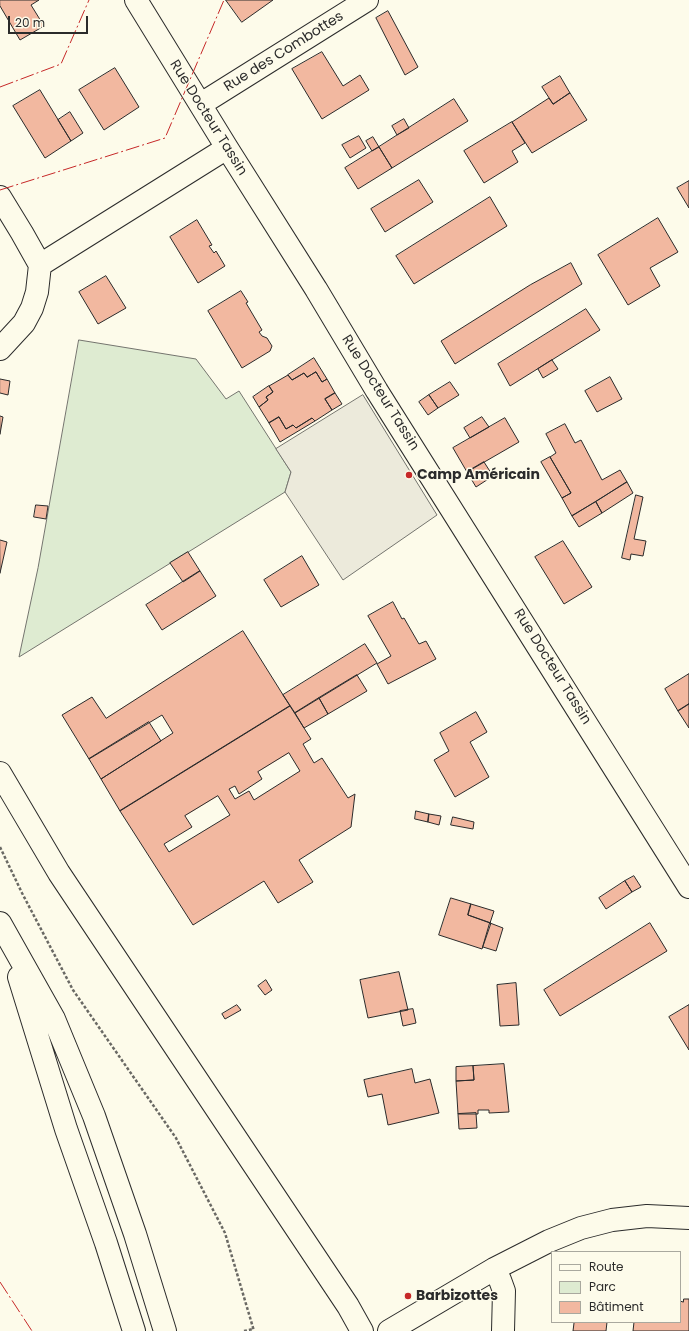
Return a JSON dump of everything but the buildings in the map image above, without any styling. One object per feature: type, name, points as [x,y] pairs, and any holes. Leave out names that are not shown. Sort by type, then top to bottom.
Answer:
[{"type":"street","name":"Rue Docteur Tassin","points":[[136,0],[689,887]]},
{"type":"street","name":"Rue des Combottes","points":[[201,104],[367,0]]},
{"type":"street","points":[[40,265],[227,148]]},
{"type":"street","points":[[0,197],[40,265],[38,292],[32,308],[24,323],[0,349]]},
{"type":"street","points":[[0,772],[59,874],[348,1306],[362,1331]]},
{"type":"street","points":[[4,930],[66,1129],[106,1243],[134,1331]]},
{"type":"street","points":[[4,930],[54,1019],[94,1116],[135,1234],[165,1331]]},
{"type":"street","points":[[389,1331],[494,1269],[549,1241],[580,1228],[612,1220],[647,1216],[689,1218]]},
{"type":"street","points":[[494,1269],[504,1291],[503,1331]]},
{"type":"path","points":[[0,846],[22,893],[72,990],[176,1138],[225,1233],[254,1330],[244,1331]]},
{"type":"green space","points":[[79,340],[196,359],[226,399],[239,391],[291,472],[285,492],[19,657],[38,568]]},
{"type":"shaded area","points":[[363,395],[437,515],[343,580],[285,492],[291,472],[276,449]]},
{"type":"power","points":[[0,87],[61,64],[89,0]]},
{"type":"power","points":[[0,190],[165,138],[224,0]]},
{"type":"power","points":[[0,1282],[32,1331]]},
{"type":"place","name":"Camp Américain","points":[[409,475]]},
{"type":"place","name":"Barbizottes","points":[[408,1296]]}]
